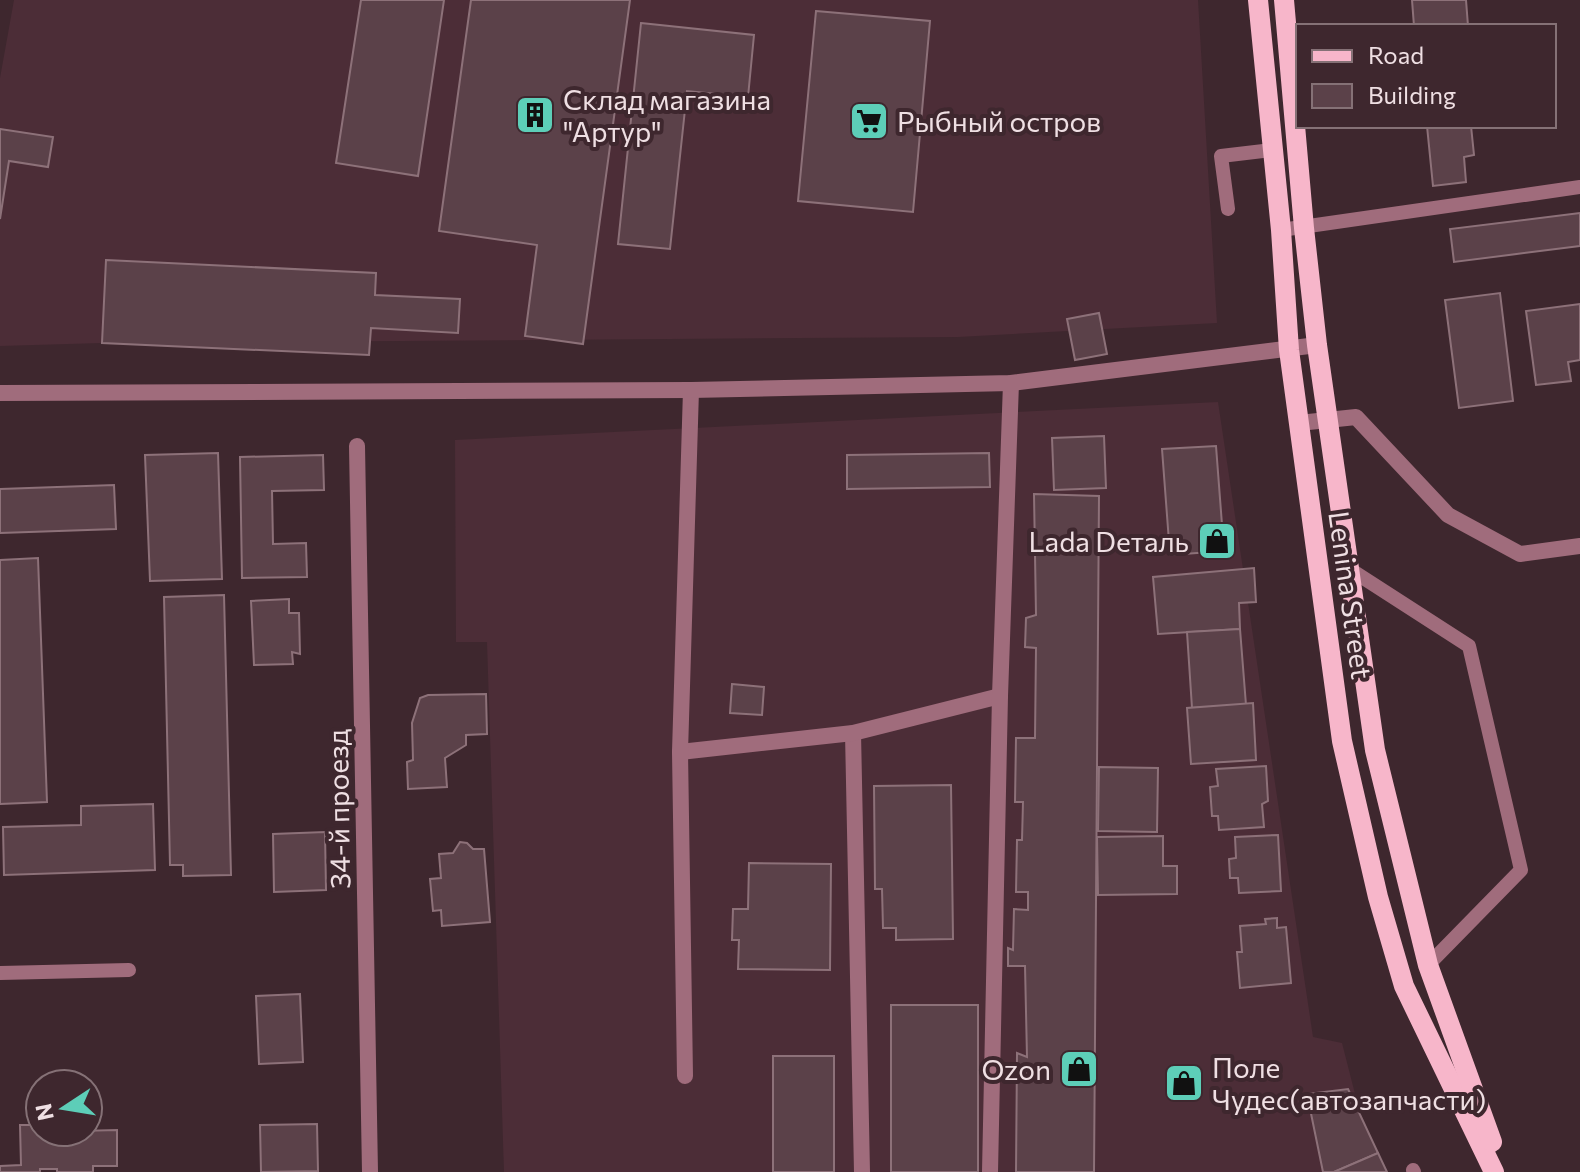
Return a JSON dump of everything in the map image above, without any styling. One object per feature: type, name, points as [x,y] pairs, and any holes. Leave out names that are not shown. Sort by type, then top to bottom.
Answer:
[{"type":"main road","name":"Lenina Street","points":[[1258,0],[1281,230],[1289,350],[1342,741],[1378,897],[1404,986],[1494,1172]]},
{"type":"main road","name":"Lenina Street","points":[[1284,0],[1317,345],[1375,750],[1428,965],[1503,1172]]},
{"type":"street","points":[[0,393],[691,390],[1011,383],[1317,345]]},
{"type":"street","points":[[990,1172],[1000,696],[1011,383]]},
{"type":"street","points":[[685,1076],[680,752],[691,390]]},
{"type":"street","points":[[1299,423],[1356,417],[1448,515],[1520,554],[1580,546]]},
{"type":"street","name":"34-й проезд","points":[[357,446],[370,1172]]},
{"type":"street","points":[[680,752],[853,733],[1000,696]]},
{"type":"street","points":[[853,733],[862,1172]]},
{"type":"lane","points":[[1228,209],[1221,156],[1272,150]]},
{"type":"lane","points":[[1281,230],[1580,187]]},
{"type":"lane","points":[[1348,568],[1469,646],[1521,870],[1428,965]]},
{"type":"lane","points":[[0,973],[129,970]]},
{"type":"shaded area","points":[[14,0],[1198,0],[1217,323],[958,337],[0,346],[0,78]]},
{"type":"shaded area","points":[[1218,402],[1313,1037],[1342,1043],[1375,1172],[504,1172],[487,642],[456,642],[455,440]]},
{"type":"building","points":[[361,0],[444,0],[418,176],[336,163]]},
{"type":"building","name":"Склад магазина \"Артур\"","points":[[471,0],[630,0],[583,344],[525,336],[537,245],[439,231]]},
{"type":"building","points":[[1412,0],[1466,0],[1468,24],[1414,24]]},
{"type":"building","points":[[816,11],[930,21],[913,212],[798,201]]},
{"type":"building","name":"Склад магазина \"Артур\"","points":[[641,23],[754,35],[748,97],[687,91],[670,249],[618,244]]},
{"type":"building","points":[[1427,128],[1471,128],[1474,155],[1464,157],[1466,182],[1433,186]]},
{"type":"building","points":[[0,129],[53,137],[48,167],[9,161],[0,219]]},
{"type":"building","points":[[1580,213],[1580,246],[1454,262],[1450,229]]},
{"type":"building","points":[[106,260],[376,273],[375,295],[460,299],[458,333],[371,328],[369,355],[102,343]]},
{"type":"building","points":[[1500,293],[1513,401],[1459,408],[1445,300]]},
{"type":"building","points":[[1580,304],[1580,360],[1568,362],[1571,381],[1536,385],[1526,311]]},
{"type":"building","points":[[1099,313],[1107,354],[1075,360],[1067,319]]},
{"type":"building","points":[[1104,436],[1106,488],[1054,490],[1052,438]]},
{"type":"building","points":[[1216,446],[1224,551],[1170,555],[1162,449]]},
{"type":"building","points":[[218,453],[222,579],[150,581],[145,455]]},
{"type":"building","points":[[989,453],[990,487],[847,489],[847,455]]},
{"type":"building","points":[[323,455],[324,490],[272,491],[273,544],[306,543],[307,577],[242,578],[240,457]]},
{"type":"building","points":[[114,485],[116,529],[0,533],[0,489]]},
{"type":"building","points":[[1034,494],[1099,496],[1094,1172],[1016,1172],[1017,1053],[1027,1057],[1025,966],[1008,966],[1008,948],[1013,950],[1014,909],[1028,910],[1028,892],[1016,892],[1017,840],[1022,840],[1023,802],[1015,802],[1016,738],[1035,738],[1036,648],[1025,647],[1026,618],[1036,615]]},
{"type":"building","points":[[38,558],[47,802],[0,804],[0,560]]},
{"type":"building","points":[[1254,568],[1256,602],[1239,603],[1240,629],[1158,634],[1153,577]]},
{"type":"building","points":[[224,595],[231,875],[183,876],[183,865],[170,865],[164,597]]},
{"type":"building","points":[[289,599],[289,613],[299,613],[300,654],[292,652],[293,664],[254,665],[251,601]]},
{"type":"building","points":[[1240,629],[1246,705],[1192,708],[1187,632]]},
{"type":"building","points":[[732,684],[764,687],[762,715],[730,713]]},
{"type":"building","points":[[486,694],[487,734],[466,735],[466,745],[445,758],[447,787],[408,789],[407,762],[413,760],[412,723],[420,698],[428,695]]},
{"type":"building","points":[[1253,703],[1256,760],[1191,764],[1187,708]]},
{"type":"building","points":[[1266,766],[1268,801],[1262,804],[1264,827],[1219,830],[1218,816],[1212,816],[1210,787],[1218,786],[1216,769]]},
{"type":"building","points":[[1099,767],[1158,768],[1157,832],[1098,831]]},
{"type":"building","points":[[951,785],[953,939],[896,940],[896,928],[883,928],[882,889],[875,889],[874,786]]},
{"type":"building","points":[[153,804],[155,870],[4,875],[3,827],[81,825],[81,806]]},
{"type":"building","points":[[325,832],[326,890],[274,892],[273,834]]},
{"type":"building","points":[[1278,835],[1281,891],[1239,893],[1238,878],[1230,878],[1229,859],[1236,858],[1235,837]]},
{"type":"building","points":[[1163,836],[1163,866],[1177,866],[1177,894],[1098,895],[1097,837]]},
{"type":"building","points":[[460,842],[467,843],[473,849],[484,849],[490,922],[442,926],[441,910],[433,911],[430,879],[441,878],[439,854],[453,853]]},
{"type":"building","points":[[749,863],[831,864],[830,970],[738,969],[739,940],[732,940],[733,909],[748,909]]},
{"type":"building","points":[[1277,918],[1277,928],[1286,927],[1291,983],[1240,988],[1237,952],[1242,952],[1240,926],[1266,924],[1265,919]]},
{"type":"building","points":[[300,994],[303,1062],[259,1064],[256,996]]},
{"type":"building","points":[[891,1005],[978,1005],[978,1172],[891,1172]]},
{"type":"building","points":[[773,1056],[834,1056],[834,1172],[773,1172]]},
{"type":"building","points":[[1348,1089],[1378,1153],[1334,1172],[1323,1172],[1307,1094]]},
{"type":"building","points":[[317,1124],[318,1171],[261,1172],[260,1125]]},
{"type":"building","points":[[20,1125],[24,1125],[24,1148],[104,1148],[104,1130],[117,1130],[117,1166],[93,1166],[93,1172],[40,1169],[40,1172],[0,1172],[0,1166],[21,1165]]},
{"type":"building","points":[[1378,1153],[1387,1172],[1334,1172]]},
{"type":"place","name":"Склад магазина \"Артур\"","points":[[535,115]]},
{"type":"place","name":"Рыбный остров","points":[[869,121]]},
{"type":"place","name":"Lada Dеталь","points":[[1217,541]]},
{"type":"place","name":"Ozon","points":[[1079,1069]]},
{"type":"place","name":"Поле Чудес(автозапчасти)","points":[[1184,1083]]}]
